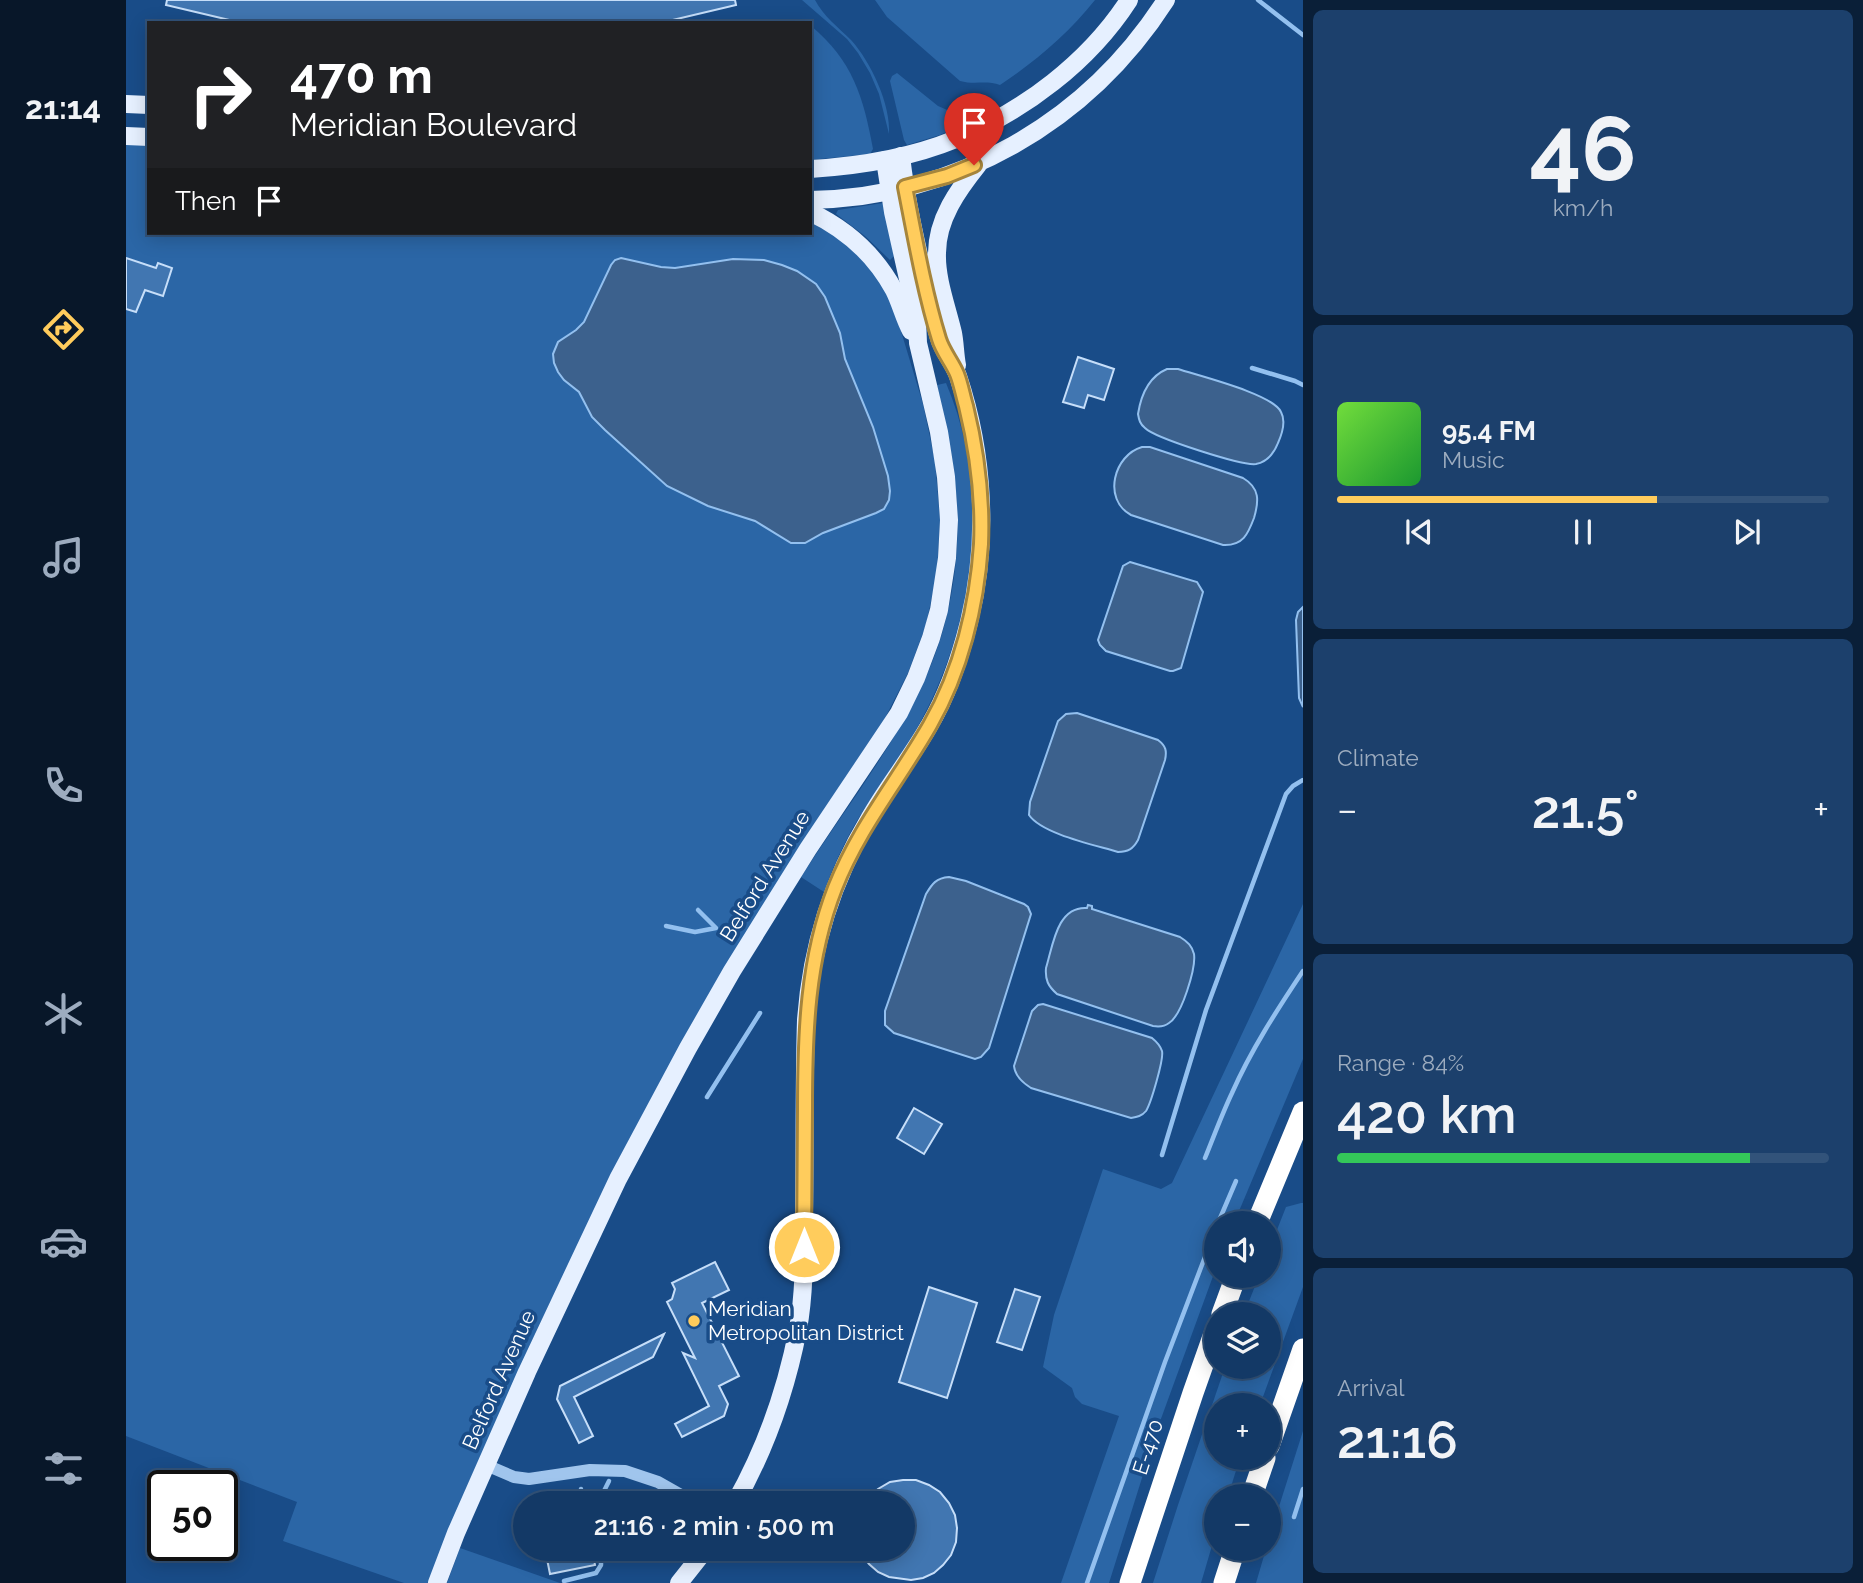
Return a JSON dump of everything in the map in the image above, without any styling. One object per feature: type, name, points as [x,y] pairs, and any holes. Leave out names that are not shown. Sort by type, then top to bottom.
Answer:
[{"type":"highway","points":[[1262,1211],[1303,1112]]},
{"type":"highway","points":[[1281,1412],[1303,1349]]},
{"type":"highway","name":"E-470","points":[[1130,1583],[1204,1360]]},
{"type":"highway","points":[[1122,1583],[1140,1553]]},
{"type":"highway","points":[[1224,1583],[1231,1561]]},
{"type":"highway","points":[[1235,1561],[1239,1583]]},
{"type":"main road","points":[[812,169],[893,158],[956,139],[1006,114],[1065,72],[1112,23],[1129,0]]},
{"type":"main road","points":[[812,200],[897,189],[947,176],[1006,150],[1075,104],[1111,71],[1134,45],[1166,0]]},
{"type":"main road","points":[[126,104],[147,105]]},
{"type":"main road","points":[[126,136],[147,137]]},
{"type":"main road","name":"Belford Avenue","points":[[437,1583],[551,1317],[600,1215],[678,1067],[764,919],[889,730],[919,670],[939,610],[949,527],[946,477],[941,442],[918,343],[893,158]]},
{"type":"main road","points":[[958,376],[954,337],[939,275],[937,246],[953,199],[979,163]]},
{"type":"main road","name":"Belford Avenue","points":[[741,1491],[773,1423],[788,1375],[798,1327],[804,1265],[806,1020],[819,938],[836,884],[859,838],[939,708],[959,656],[972,611],[981,544],[980,488],[975,447],[958,376],[939,338],[897,189]]},
{"type":"main road","points":[[812,213],[838,227],[874,260],[896,294],[918,343]]},
{"type":"main road","points":[[679,1583],[696,1561]]},
{"type":"street","points":[[486,1465],[514,1477],[530,1479],[590,1470],[625,1471],[658,1482],[674,1491]]},
{"type":"shaded area","points":[[802,0],[815,0],[866,60],[883,97],[889,134],[879,94],[858,53],[847,39]]},
{"type":"shaded area","points":[[875,0],[1095,0],[1051,46],[1000,85],[960,81],[887,17]]},
{"type":"shaded area","points":[[812,27],[837,52],[854,81],[869,130],[873,149],[870,154],[812,160]]},
{"type":"shaded area","points":[[897,73],[938,106],[959,115],[971,116],[973,120],[940,135],[907,145],[890,81]]},
{"type":"shaded area","points":[[126,144],[147,145],[147,235],[812,235],[812,221],[842,239],[880,279],[894,308],[923,404],[935,461],[940,520],[937,573],[926,625],[908,673],[885,718],[799,847],[692,1023],[622,1153],[535,1334],[465,1491],[428,1583],[404,1583],[283,1541],[297,1502],[238,1479],[238,1470],[214,1470],[126,1436]]},
{"type":"shaded area","points":[[883,203],[894,256],[890,260],[836,214],[838,210]]},
{"type":"shaded area","points":[[621,258],[675,268],[733,259],[764,260],[797,271],[816,284],[825,297],[840,333],[845,359],[873,427],[888,476],[889,500],[884,509],[805,543],[791,543],[755,521],[708,506],[667,486],[605,430],[592,417],[579,392],[558,372],[553,354],[558,342],[584,322],[611,265]]},
{"type":"shaded area","points":[[1167,369],[1178,369],[1234,386],[1275,405],[1281,412],[1283,423],[1272,454],[1260,463],[1248,463],[1181,444],[1145,428],[1138,414],[1143,394],[1150,382]]},
{"type":"shaded area","points":[[946,383],[961,426],[970,471],[973,516],[963,608],[951,652],[934,695],[907,745],[852,830],[824,892],[801,877],[896,733],[932,663],[946,619],[957,551],[957,528],[952,461],[937,385]]},
{"type":"shaded area","points":[[1142,447],[1150,447],[1249,482],[1257,495],[1257,506],[1252,524],[1244,538],[1230,545],[1223,545],[1131,515],[1122,508],[1114,489],[1115,478],[1124,459]]},
{"type":"shaded area","points":[[1130,562],[1197,582],[1203,592],[1181,668],[1170,671],[1106,651],[1100,645],[1098,640],[1123,566]]},
{"type":"shaded area","points":[[1303,607],[1303,707],[1299,698],[1296,620]]},
{"type":"shaded area","points":[[1077,713],[1158,740],[1165,749],[1165,760],[1138,840],[1127,851],[1118,852],[1070,838],[1045,828],[1029,815],[1030,802],[1058,721],[1066,714]]},
{"type":"shaded area","points":[[949,877],[1024,904],[1031,914],[989,1048],[981,1057],[975,1059],[894,1033],[885,1025],[885,1011],[926,894],[935,882]]},
{"type":"shaded area","points":[[1303,904],[1303,1059],[1239,1211],[1204,1211],[1204,1288],[1209,1288],[1158,1427],[1109,1583],[1061,1583],[1119,1416],[1082,1404],[1075,1397],[1072,1388],[1043,1367],[1054,1315],[1103,1169],[1161,1189],[1172,1183]]},
{"type":"shaded area","points":[[1088,905],[1092,906],[1092,909],[1180,937],[1191,946],[1194,961],[1187,991],[1179,1011],[1167,1024],[1153,1026],[1057,994],[1049,985],[1046,968],[1058,929],[1069,913],[1087,908]]},
{"type":"shaded area","points":[[1043,1004],[1152,1038],[1157,1042],[1162,1051],[1161,1063],[1151,1099],[1144,1113],[1131,1118],[1031,1088],[1020,1079],[1014,1066],[1032,1011]]},
{"type":"shaded area","points":[[1303,1203],[1303,1287],[1281,1347],[1281,1302],[1249,1302],[1254,1288],[1281,1288],[1281,1220],[1286,1207]]},
{"type":"shaded area","points":[[1221,1379],[1269,1379],[1264,1393],[1216,1393]]},
{"type":"shaded area","points":[[1204,1429],[1204,1470],[1236,1470],[1232,1484],[1204,1484],[1204,1561],[1207,1561],[1201,1583],[1153,1583]]},
{"type":"shaded area","points":[[1303,1431],[1303,1583],[1256,1583],[1262,1561],[1281,1561],[1281,1500]]},
{"type":"shaded area","points":[[460,1548],[560,1583],[447,1583]]},
{"type":"building","points":[[167,0],[735,0],[736,5],[668,21],[234,21],[166,5]]},
{"type":"building","points":[[126,258],[156,268],[158,263],[172,268],[163,296],[145,290],[136,312],[126,309]]},
{"type":"building","points":[[1078,357],[1114,369],[1104,400],[1088,395],[1084,408],[1063,402]]},
{"type":"building","points":[[914,1108],[942,1124],[924,1154],[897,1138]]},
{"type":"building","name":"Meridian Metropolitan District","points":[[715,1262],[729,1290],[702,1303],[739,1376],[719,1386],[728,1404],[724,1416],[682,1437],[675,1424],[709,1406],[683,1353],[695,1358],[667,1302],[672,1299],[675,1289],[672,1283]]},
{"type":"building","points":[[929,1287],[977,1303],[947,1398],[899,1382]]},
{"type":"building","points":[[1015,1289],[1040,1297],[1022,1350],[997,1342]]},
{"type":"building","points":[[664,1334],[653,1357],[574,1397],[593,1436],[579,1443],[557,1399],[560,1386]]},
{"type":"building","points":[[916,1480],[929,1485],[940,1492],[955,1515],[956,1542],[951,1555],[934,1573],[923,1578],[911,1580],[889,1577],[878,1572],[867,1561],[915,1561],[915,1491],[876,1491],[890,1482]]},
{"type":"building","points":[[547,1561],[594,1561],[595,1565],[550,1574]]},
{"type":"waterway","points":[[1258,0],[1303,35]]},
{"type":"waterway","points":[[1252,368],[1303,385]]},
{"type":"waterway","points":[[1162,1155],[1206,1010],[1286,794],[1303,780]]},
{"type":"waterway","points":[[666,926],[695,932],[716,928],[698,910]]},
{"type":"waterway","points":[[1205,1158],[1247,1061],[1303,971]]},
{"type":"waterway","points":[[707,1097],[760,1013]]},
{"type":"waterway","points":[[1223,1211],[1236,1181]]},
{"type":"waterway","points":[[1087,1583],[1204,1260]]},
{"type":"waterway","points":[[581,1489],[580,1496],[604,1491],[609,1481]]},
{"type":"waterway","points":[[1294,1517],[1303,1489]]},
{"type":"waterway","points":[[564,1581],[596,1573],[601,1561]]},
{"type":"place","name":"Meridian Metropolitan District","points":[[694,1321]]},
{"type":"route","points":[[804,1247],[805,1049],[809,990],[819,938],[847,859],[870,817],[929,726],[948,688],[972,611],[978,576],[981,521],[975,447],[958,376],[939,338],[905,187],[922,184],[974,165]]}]
